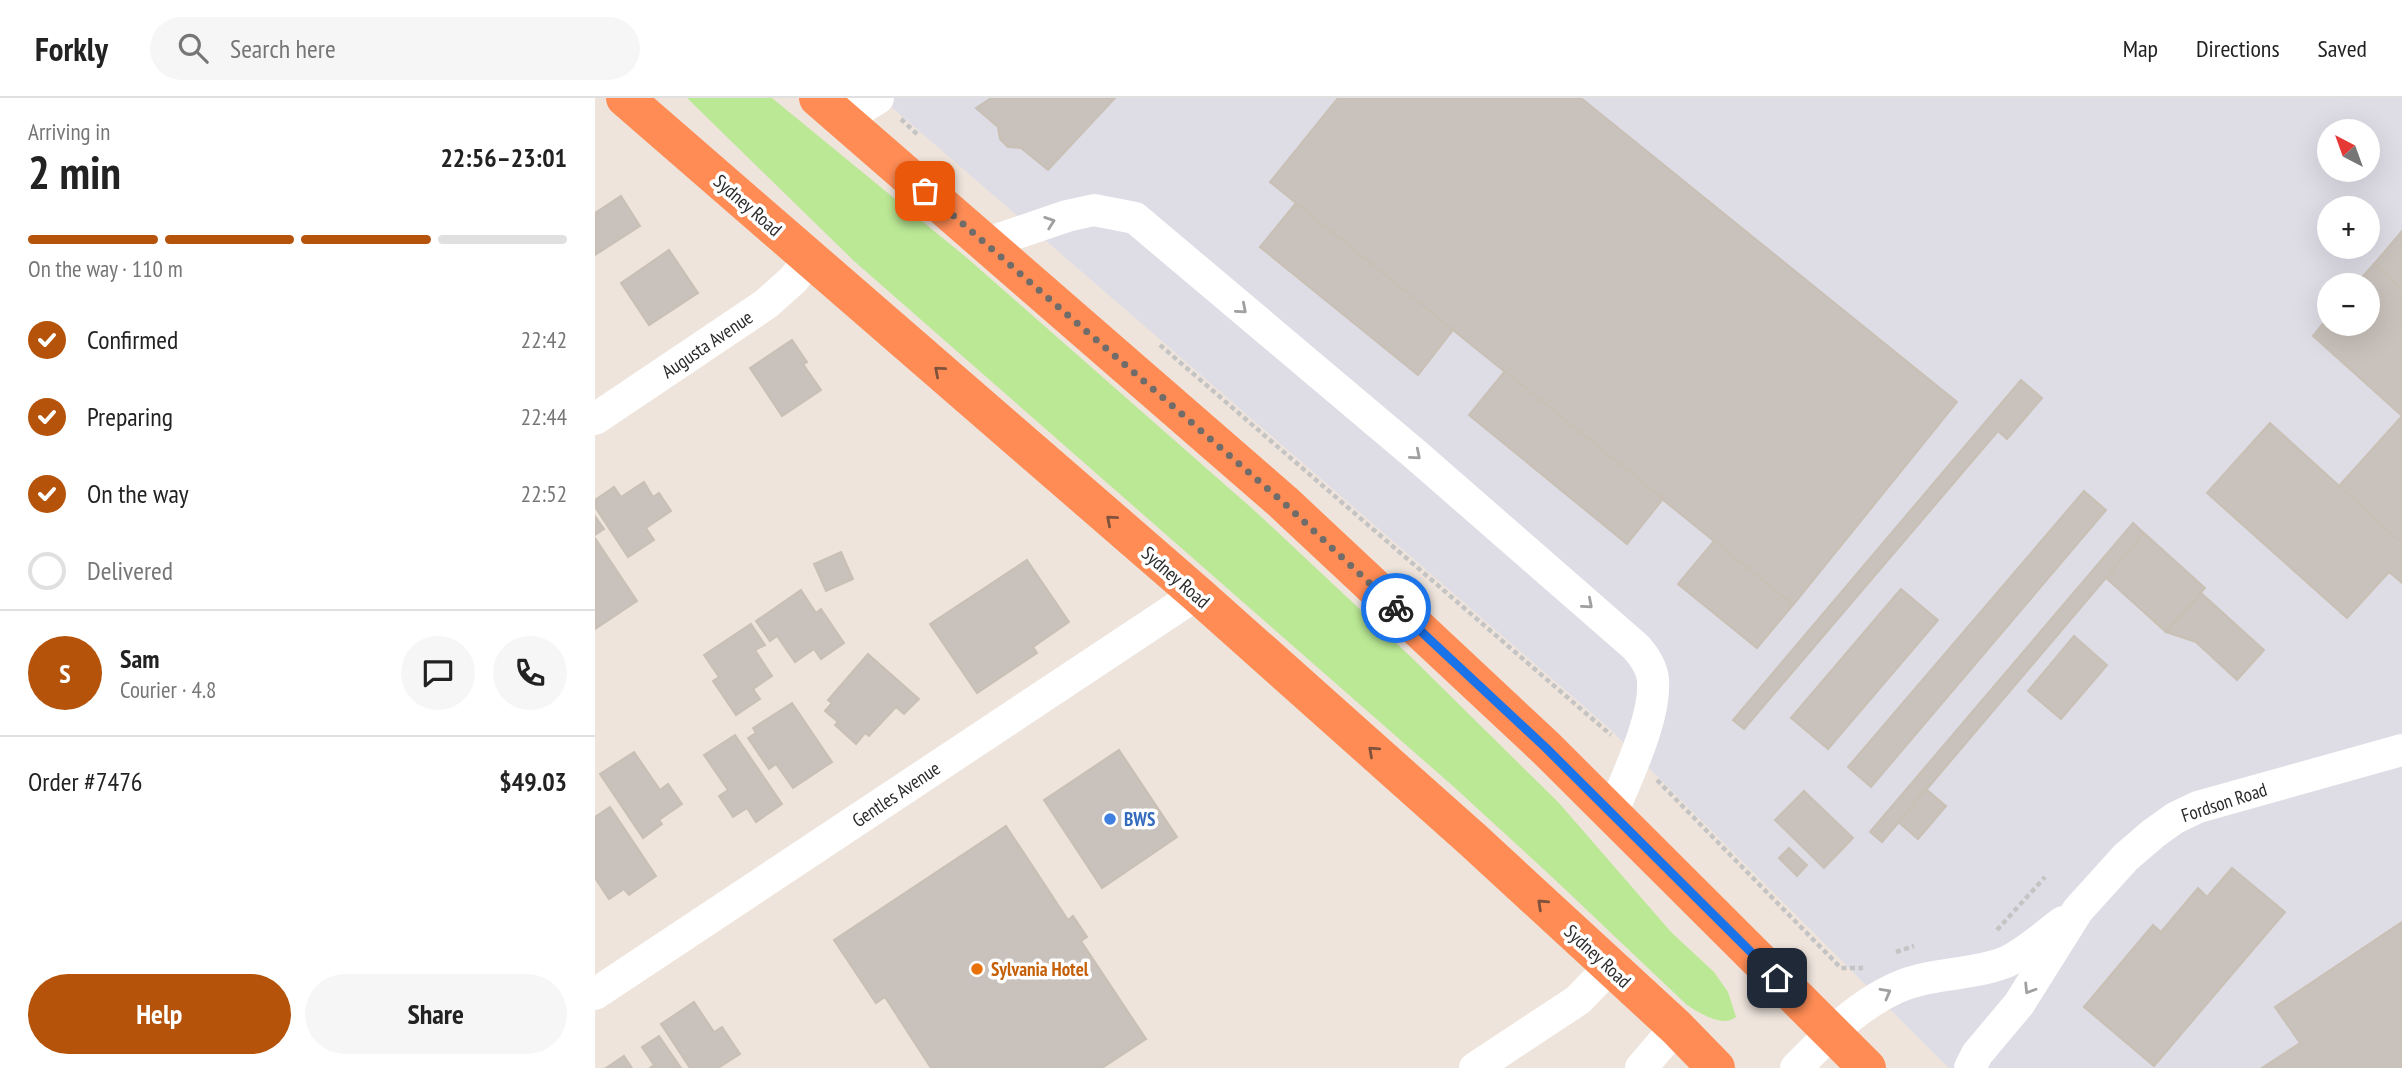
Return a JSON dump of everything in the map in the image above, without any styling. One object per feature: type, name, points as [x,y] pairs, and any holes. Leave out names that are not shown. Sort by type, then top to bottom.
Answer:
[{"type":"highway","name":"Sydney Road","points":[[625,98],[1196,594],[1473,839],[1676,1027],[1716,1068]]},
{"type":"highway","points":[[830,109],[1283,502],[1546,748],[1867,1068]]},
{"type":"street","points":[[830,109],[878,98]]},
{"type":"street","points":[[985,244],[1067,216],[1094,210],[1135,218],[1636,647],[1646,659],[1653,678],[1653,697],[1643,735],[1612,814]]},
{"type":"street","name":"Augusta Avenue","points":[[595,419],[766,304],[789,285],[809,258]]},
{"type":"street","name":"Gentles Avenue","points":[[595,994],[1196,594]]},
{"type":"street","name":"Fordson Road","points":[[1970,1068],[1976,1054],[2019,1004],[2078,910],[2126,858],[2154,833],[2175,818],[2198,807],[2402,750]]},
{"type":"street","name":"Fordson Road","points":[[1796,1068],[1831,1033],[1863,1007],[1895,988],[1915,980],[2007,961],[2078,910]]},
{"type":"street","points":[[1475,1068],[1579,1000],[1610,967]]},
{"type":"street","points":[[1641,1068],[1676,1027]]},
{"type":"path","points":[[878,98],[923,139]]},
{"type":"path","points":[[1157,342],[1513,649],[1634,758],[1841,968],[1871,968]]},
{"type":"path","points":[[1994,933],[2045,877]]},
{"type":"path","points":[[1891,955],[1901,948],[1927,944]]},
{"type":"shaded area","points":[[881,98],[2402,98],[2402,1068],[1949,1068],[1610,729]]},
{"type":"green space","points":[[687,98],[772,98],[967,258],[1256,512],[1413,659],[1559,803],[1671,932],[1714,972],[1728,992],[1736,1017],[1718,1020],[1687,1005],[1454,787],[854,261]]},
{"type":"building","points":[[991,98],[1115,98],[1048,170],[1021,148],[1008,147],[1000,139],[998,127],[976,108]]},
{"type":"building","points":[[1338,98],[1581,98],[1957,402],[1793,605],[1270,182]]},
{"type":"building","points":[[621,196],[640,226],[595,255],[595,213]]},
{"type":"building","points":[[1296,203],[1453,330],[1418,375],[1260,247]]},
{"type":"building","points":[[2402,231],[2402,290],[2374,264]]},
{"type":"building","points":[[669,250],[698,293],[649,325],[621,283]]},
{"type":"building","points":[[2374,264],[2402,290],[2402,416],[2313,336],[2317,331],[2317,336],[2380,336],[2380,273],[2366,273]]},
{"type":"building","points":[[792,340],[807,362],[803,364],[821,390],[782,416],[750,368]]},
{"type":"building","points":[[1505,371],[1663,499],[1627,544],[1469,415]]},
{"type":"building","points":[[2021,380],[2042,398],[2007,439],[1998,431],[1744,729],[1733,720]]},
{"type":"building","points":[[2402,416],[2402,543],[2339,486]]},
{"type":"building","points":[[2270,423],[2402,543],[2402,583],[2389,572],[2347,618],[2207,493]]},
{"type":"building","points":[[644,482],[653,497],[659,493],[671,511],[646,528],[654,540],[628,557],[595,507],[595,500],[614,487],[621,497]]},
{"type":"building","points":[[2084,491],[2106,510],[1871,787],[1848,767]]},
{"type":"building","points":[[595,516],[604,529],[595,535]]},
{"type":"building","points":[[2133,523],[2144,533],[1882,842],[1870,832]]},
{"type":"building","points":[[2144,533],[2205,588],[2166,632],[2106,578]]},
{"type":"building","points":[[595,538],[637,601],[595,629]]},
{"type":"building","points":[[1714,541],[1793,605],[1757,648],[1678,584]]},
{"type":"building","points":[[841,552],[853,579],[826,591],[814,564]]},
{"type":"building","points":[[1027,560],[1069,622],[1033,647],[1037,653],[977,693],[930,624]]},
{"type":"building","points":[[1901,589],[1938,620],[1828,749],[1791,718]]},
{"type":"building","points":[[801,590],[816,613],[821,609],[844,643],[821,659],[814,649],[795,662],[777,636],[770,641],[756,621]]},
{"type":"building","points":[[2201,593],[2264,650],[2237,680],[2196,642],[2166,632]]},
{"type":"building","points":[[751,624],[765,645],[755,650],[772,676],[753,689],[760,699],[736,715],[713,681],[719,677],[704,655]]},
{"type":"building","points":[[2074,636],[2107,665],[2061,719],[2028,691]]},
{"type":"building","points":[[868,654],[919,699],[904,714],[896,707],[869,736],[865,733],[856,744],[835,725],[838,722],[825,711],[832,703],[828,700]]},
{"type":"building","points":[[792,703],[832,762],[793,788],[776,764],[769,769],[748,738],[756,733],[753,728]]},
{"type":"building","points":[[735,735],[782,804],[756,822],[747,808],[733,817],[719,796],[728,790],[704,755]]},
{"type":"building","name":"BWS","points":[[1119,750],[1177,837],[1102,888],[1044,800]]},
{"type":"building","points":[[634,752],[660,790],[668,784],[682,804],[659,820],[662,824],[643,838],[600,774]]},
{"type":"building","points":[[1926,789],[1946,806],[1918,839],[1898,822]]},
{"type":"building","points":[[1804,791],[1853,838],[1824,868],[1775,820]]},
{"type":"building","points":[[610,807],[656,876],[629,895],[624,889],[609,899],[595,878],[595,817]]},
{"type":"building","name":"Sylvania Hotel","points":[[1006,826],[1068,920],[1073,916],[1087,937],[1081,941],[1146,1039],[1102,1068],[931,1068],[885,997],[876,1003],[834,940]]},
{"type":"building","points":[[1789,848],[1807,865],[1797,876],[1779,858]]},
{"type":"building","points":[[2232,868],[2285,912],[2154,1066],[2084,1007],[2153,925],[2161,932],[2198,888],[2207,897]]},
{"type":"building","points":[[2402,922],[2402,1068],[2262,1068],[2300,1043],[2275,1007]]},
{"type":"building","points":[[694,1002],[714,1032],[722,1027],[740,1054],[718,1068],[690,1068],[661,1024]]},
{"type":"building","points":[[659,1036],[681,1068],[650,1068],[654,1065],[642,1047]]},
{"type":"building","points":[[624,1056],[632,1068],[606,1068]]},
{"type":"way so far","points":[[925,191],[1283,502],[1396,608]]},
{"type":"place","name":"BWS","points":[[1110,819]]},
{"type":"place","name":"Sylvania Hotel","points":[[977,969]]},
{"type":"route","points":[[1396,608],[1546,748],[1777,978]]}]
